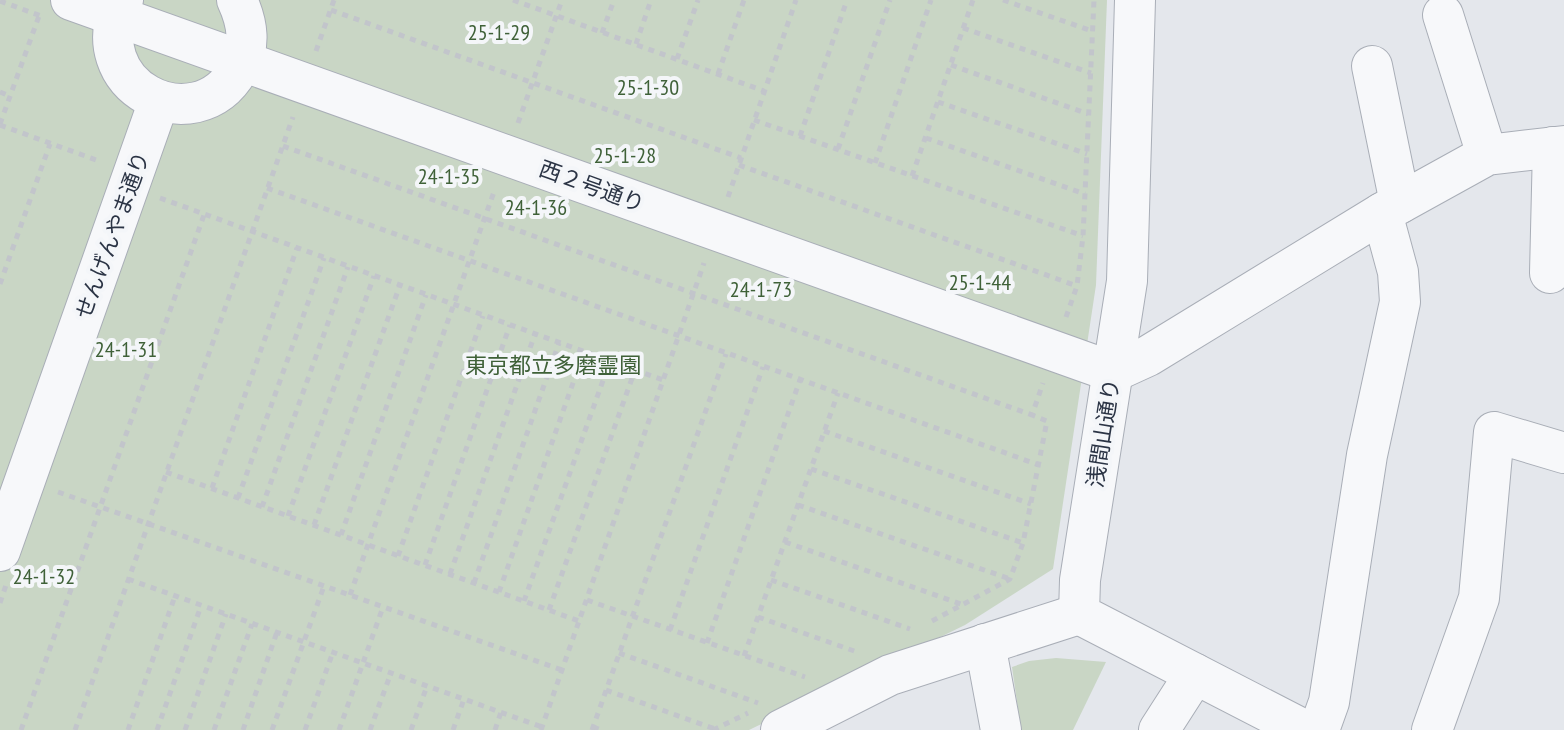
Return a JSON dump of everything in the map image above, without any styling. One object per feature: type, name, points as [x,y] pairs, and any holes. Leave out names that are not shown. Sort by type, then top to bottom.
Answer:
[{"type":"street","points":[[119,8],[112,37],[115,58],[125,77],[141,92],[159,101],[181,104],[201,101],[218,92],[233,78],[243,61],[248,41],[246,19],[237,0]]},
{"type":"street","name":"浅間山通り","points":[[1079,614],[1080,580],[1127,281],[1135,0]]},
{"type":"street","name":"西２号通り","points":[[55,12],[119,8],[243,61],[1113,372]]},
{"type":"street","points":[[1443,15],[1487,155]]},
{"type":"street","points":[[1319,730],[1329,702],[1367,455],[1400,302],[1372,66]]},
{"type":"street","name":"せんげんやま通り","points":[[0,551],[159,101]]},
{"type":"street","points":[[1113,372],[1148,356],[1391,208],[1487,155],[1558,146],[1550,273]]},
{"type":"street","points":[[1432,730],[1479,598],[1494,432],[1564,453]]},
{"type":"street","points":[[781,730],[890,675],[1079,614],[1304,730]]},
{"type":"street","points":[[985,644],[1001,730]]},
{"type":"street","points":[[1159,730],[1195,674]]},
{"type":"path","points":[[75,730],[334,0]]},
{"type":"path","points":[[513,0],[764,91]]},
{"type":"path","points":[[350,595],[562,0]]},
{"type":"path","points":[[602,33],[614,0]]},
{"type":"path","points":[[636,44],[651,0]]},
{"type":"path","points":[[677,59],[698,0]]},
{"type":"path","points":[[718,74],[744,0]]},
{"type":"path","points":[[128,579],[542,729],[796,0]]},
{"type":"path","points":[[800,136],[847,0]]},
{"type":"path","points":[[838,149],[890,0]]},
{"type":"path","points":[[875,163],[931,0]]},
{"type":"path","points":[[912,176],[973,0]]},
{"type":"path","points":[[1003,0],[1092,31]]},
{"type":"path","points":[[1032,415],[1077,286],[1083,236],[1094,0]]},
{"type":"path","points":[[0,1],[55,12],[10,96],[0,125],[109,165]]},
{"type":"path","points":[[331,10],[741,158]]},
{"type":"path","points":[[963,28],[1091,73]]},
{"type":"path","points":[[951,65],[1088,114]]},
{"type":"path","points":[[0,92],[10,96]]},
{"type":"path","points":[[938,102],[1087,154]]},
{"type":"path","points":[[754,120],[1083,236]]},
{"type":"path","points":[[926,138],[1085,194]]},
{"type":"path","points":[[0,284],[50,144]]},
{"type":"path","points":[[283,146],[1047,421],[1023,543],[1010,579],[925,624]]},
{"type":"path","points":[[739,165],[1077,286]]},
{"type":"path","points":[[267,188],[1039,465]]},
{"type":"path","points":[[154,196],[663,380]]},
{"type":"path","points":[[21,730],[204,215]]},
{"type":"path","points":[[212,488],[297,248]]},
{"type":"path","points":[[238,498],[324,257]]},
{"type":"path","points":[[262,507],[348,266]]},
{"type":"path","points":[[288,516],[374,276]]},
{"type":"path","points":[[314,525],[400,285]]},
{"type":"path","points":[[341,535],[426,294]]},
{"type":"path","points":[[398,556],[483,316]]},
{"type":"path","points":[[425,565],[510,325]]},
{"type":"path","points":[[450,574],[535,334]]},
{"type":"path","points":[[474,583],[559,343]]},
{"type":"path","points":[[499,592],[584,352]]},
{"type":"path","points":[[601,730],[593,729],[726,354]]},
{"type":"path","points":[[524,601],[610,361]]},
{"type":"path","points":[[670,630],[763,367]]},
{"type":"path","points":[[549,610],[635,370]]},
{"type":"path","points":[[707,643],[800,380]]},
{"type":"path","points":[[744,656],[838,393]]},
{"type":"path","points":[[824,431],[1031,504]]},
{"type":"path","points":[[811,469],[1023,543]]},
{"type":"path","points":[[166,472],[579,621]]},
{"type":"path","points":[[25,480],[562,670]]},
{"type":"path","points":[[798,505],[1010,579]]},
{"type":"path","points":[[785,542],[962,605]]},
{"type":"path","points":[[771,580],[913,631],[901,637]]},
{"type":"path","points":[[272,730],[324,586]]},
{"type":"path","points":[[128,730],[175,596]]},
{"type":"path","points":[[587,600],[814,680],[802,686]]},
{"type":"path","points":[[157,730],[201,606]]},
{"type":"path","points":[[339,730],[383,607]]},
{"type":"path","points":[[185,730],[226,614]]},
{"type":"path","points":[[758,617],[866,655],[853,661]]},
{"type":"path","points":[[214,730],[252,624]]},
{"type":"path","points":[[243,730],[277,632]]},
{"type":"path","points":[[305,730],[333,652]]},
{"type":"path","points":[[606,690],[714,730],[764,705],[619,653]]},
{"type":"path","points":[[370,730],[391,673]]},
{"type":"path","points":[[411,730],[427,686]]},
{"type":"path","points":[[453,730],[464,699]]},
{"type":"path","points":[[495,730],[501,712]]},
{"type":"green space","name":"東京都立多磨霊園","points":[[0,0],[1107,0],[1096,285],[1053,569],[965,625],[749,730],[0,730]]},
{"type":"green space","points":[[1056,658],[1106,662],[1073,730],[1021,730],[1012,667],[1029,661]]},
{"type":"park label","name":"25-1-29","points":[[499,32]]},
{"type":"park label","name":"25-1-30","points":[[648,87]]},
{"type":"park label","name":"25-1-28","points":[[625,155]]},
{"type":"park label","name":"24-1-35","points":[[449,176]]},
{"type":"park label","name":"24-1-36","points":[[536,207]]},
{"type":"park label","name":"25-1-44","points":[[980,282]]},
{"type":"park label","name":"24-1-73","points":[[761,289]]},
{"type":"park label","name":"24-1-31","points":[[126,349]]},
{"type":"park label","name":"24-1-32","points":[[44,576]]}]
